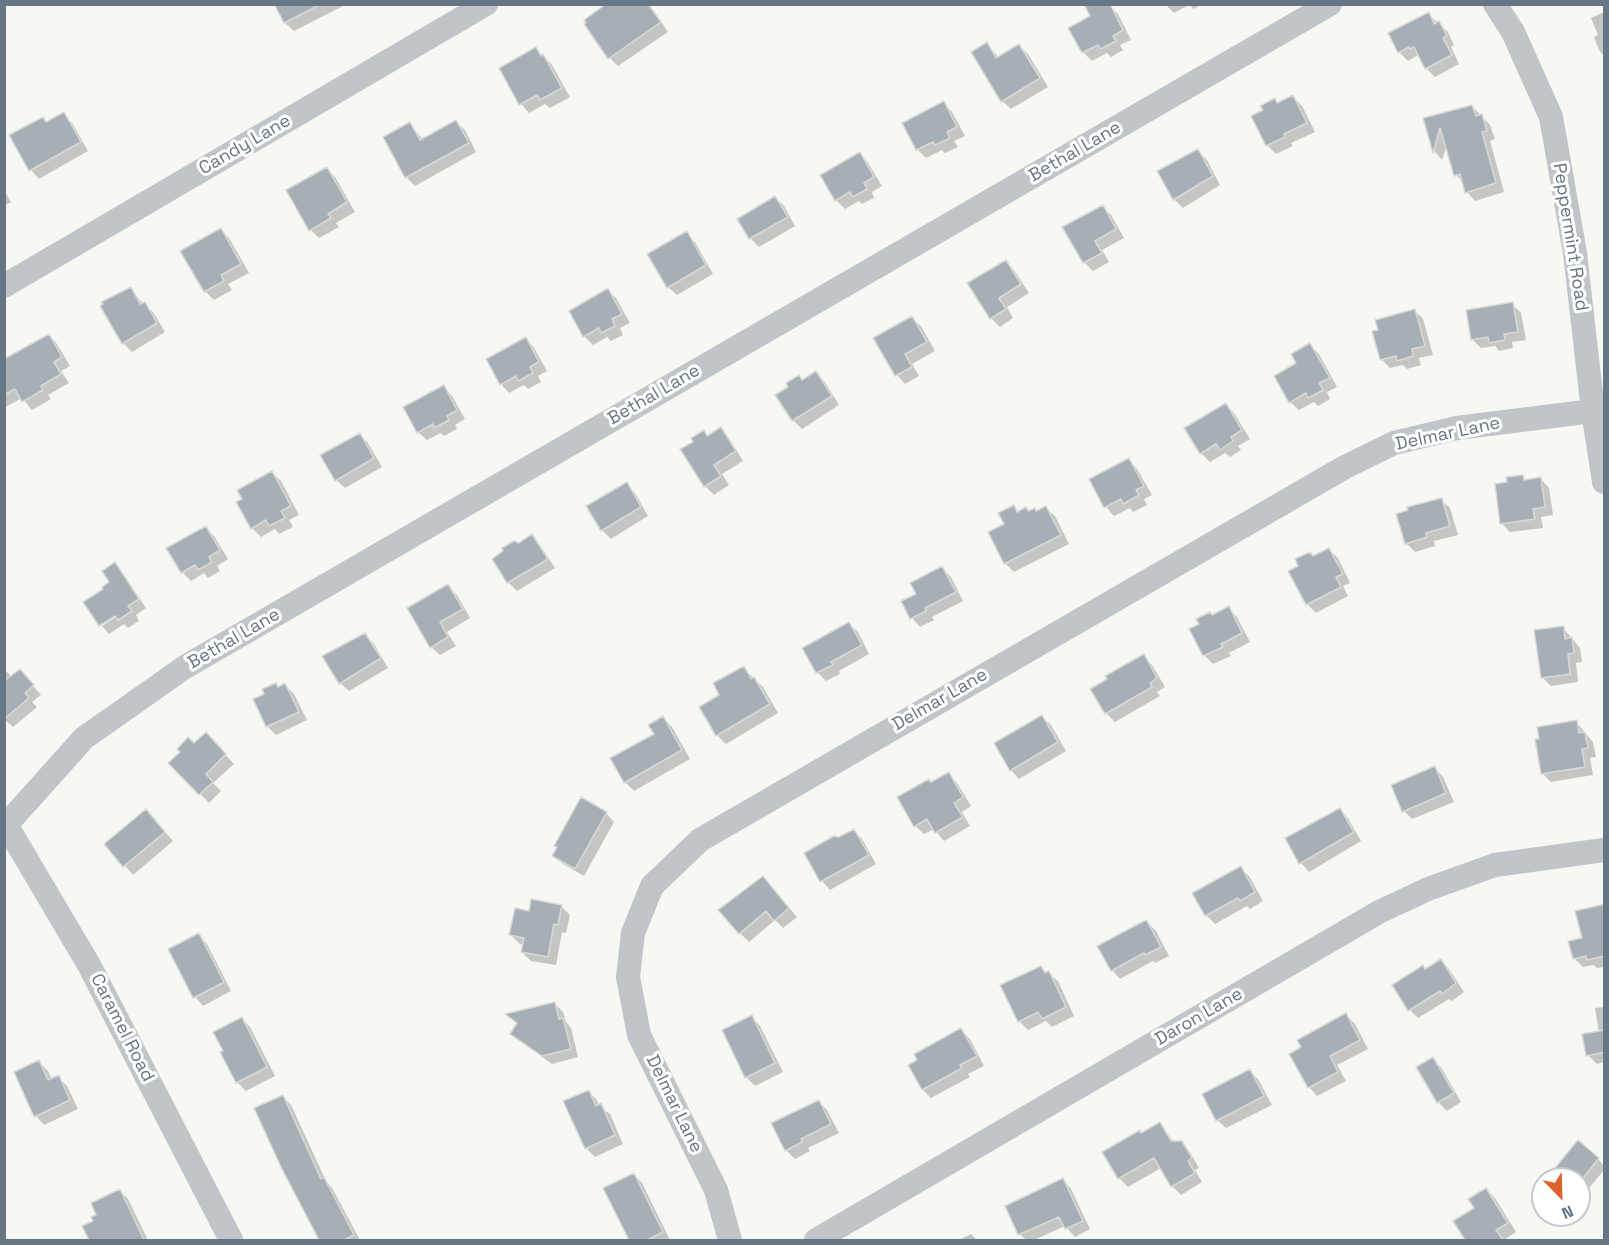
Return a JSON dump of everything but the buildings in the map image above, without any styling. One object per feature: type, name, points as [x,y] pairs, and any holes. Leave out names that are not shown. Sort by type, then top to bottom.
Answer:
[{"type":"street","name":"Candy Lane","points":[[4,286],[486,4]]},
{"type":"street","name":"Bethal Lane","points":[[6,822],[84,738],[185,667],[1330,4]]},
{"type":"street","name":"Peppermint Road","points":[[1496,4],[1513,32],[1551,117],[1575,254],[1593,411],[1605,482]]},
{"type":"street","name":"Delmar Lane","points":[[730,1240],[716,1190],[639,1035],[627,976],[633,933],[652,886],[700,840],[1345,467],[1394,443],[1457,428],[1593,411]]},
{"type":"street","name":"Caramel Road","points":[[6,822],[89,964],[231,1240]]},
{"type":"street","name":"Daron Lane","points":[[816,1240],[1379,912],[1428,889],[1495,865],[1605,850]]}]
